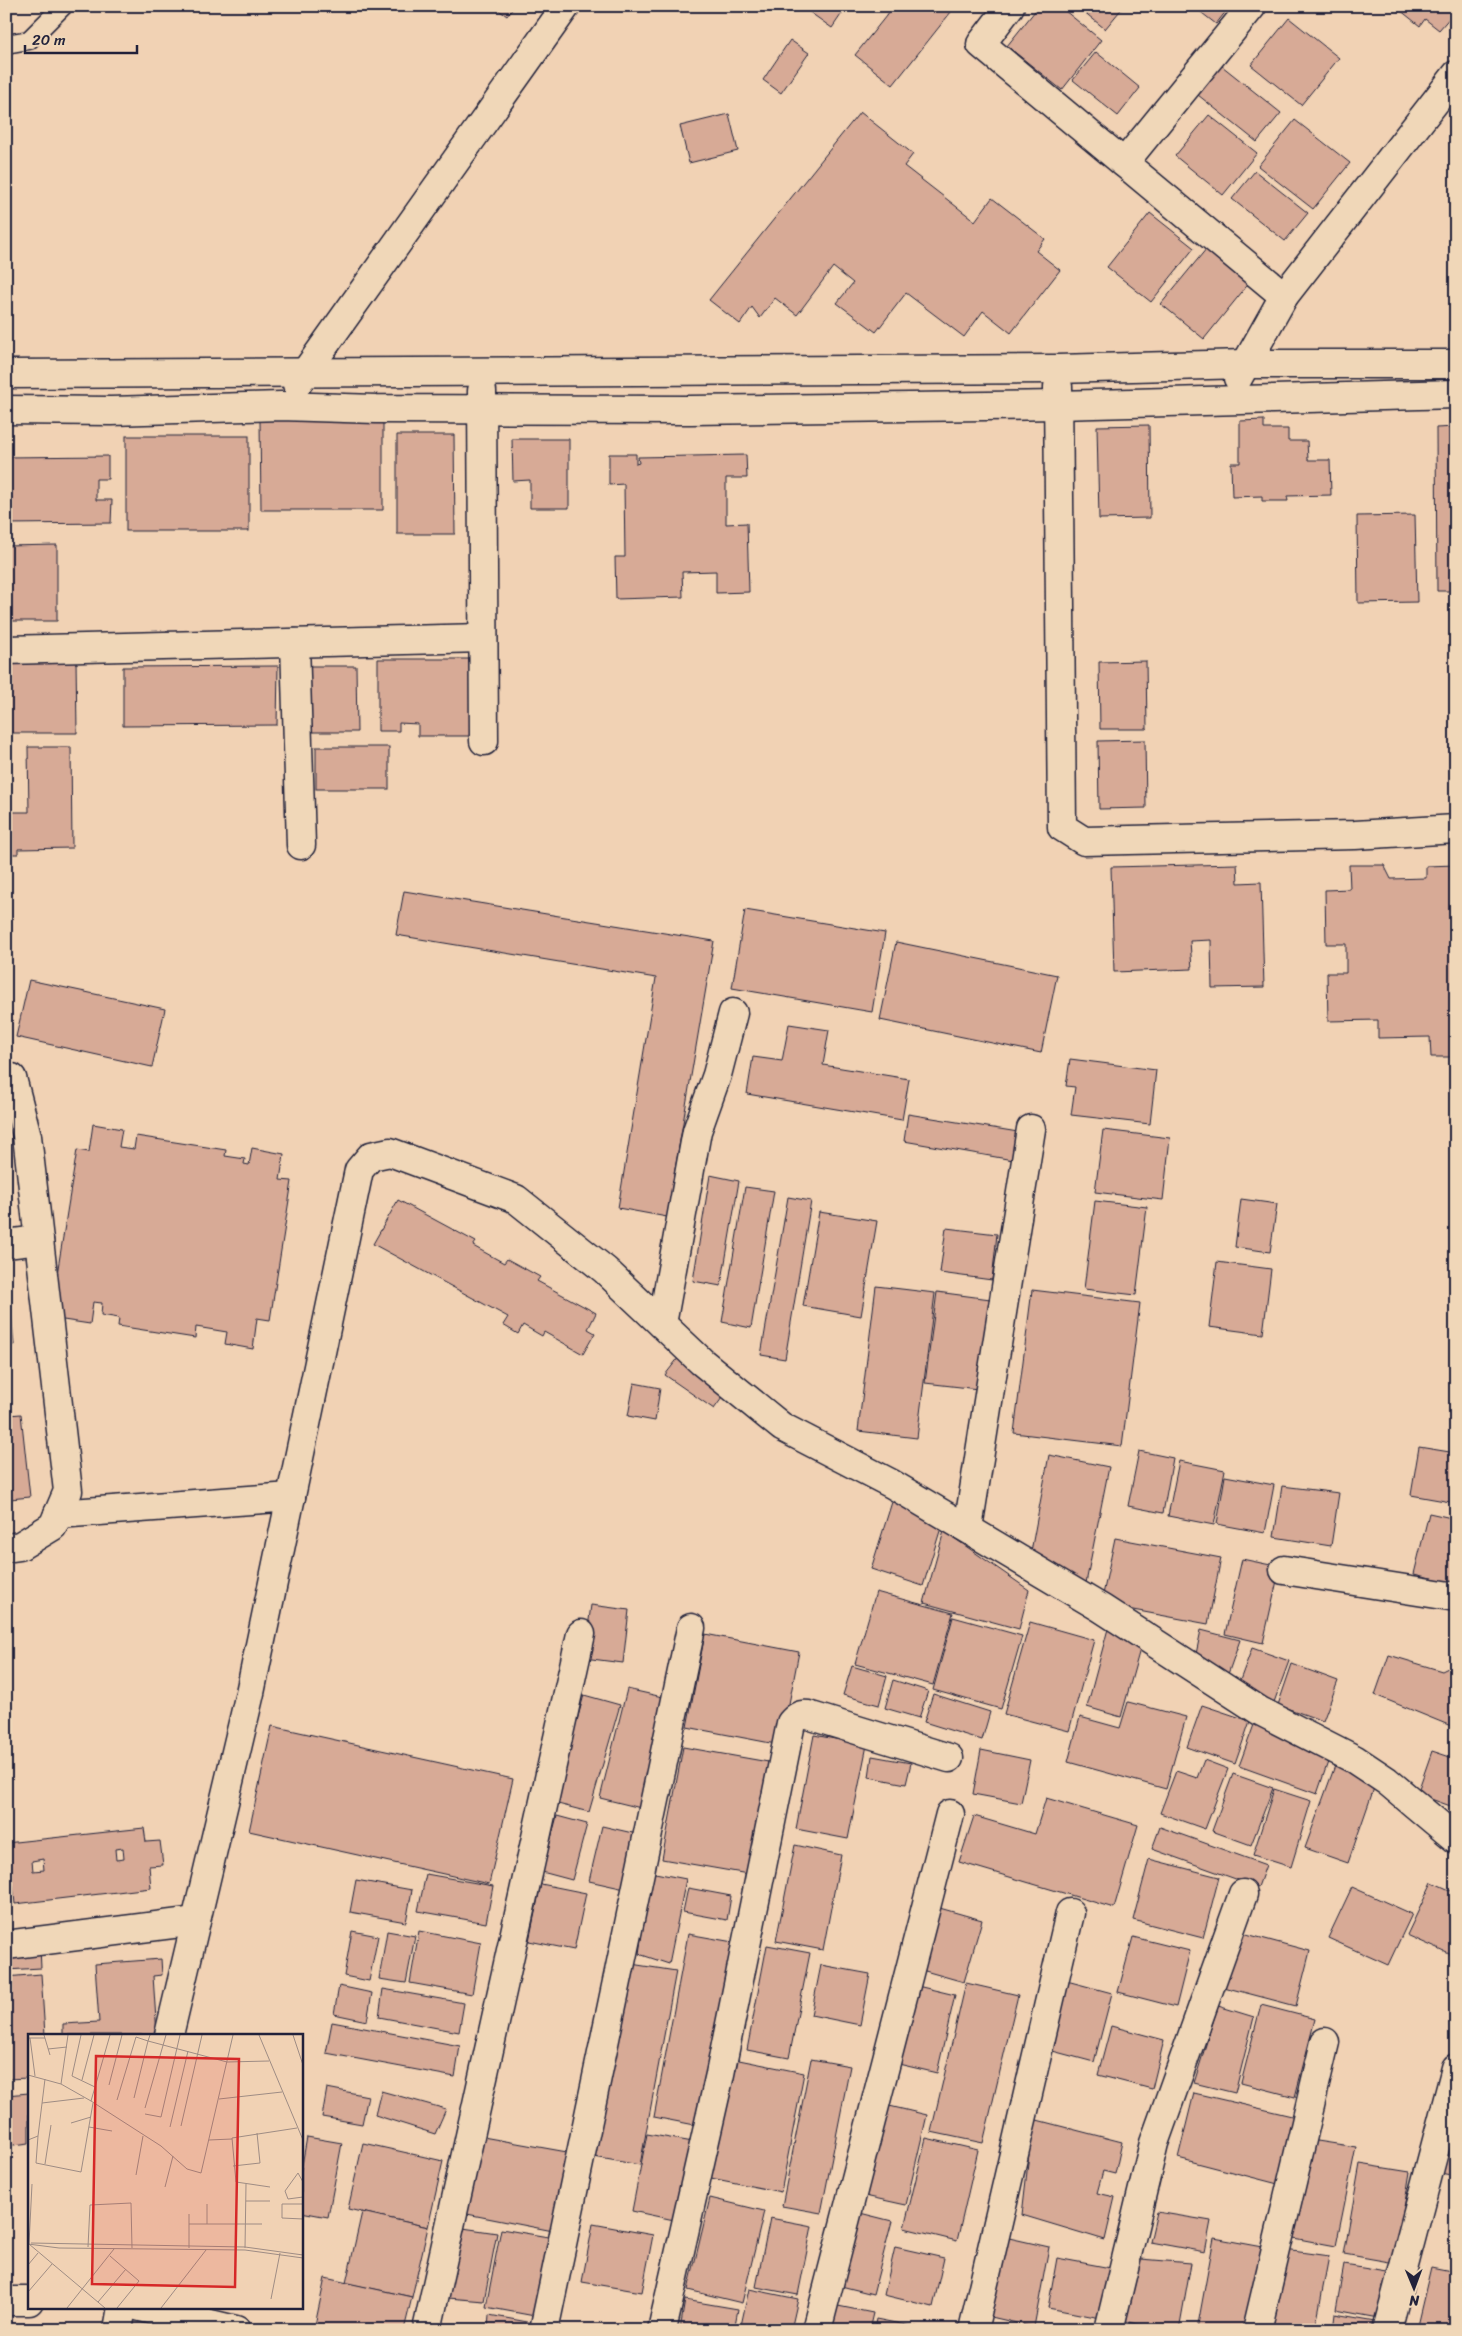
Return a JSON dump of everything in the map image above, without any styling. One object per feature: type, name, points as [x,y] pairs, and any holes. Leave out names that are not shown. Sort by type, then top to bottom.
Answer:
[{"type":"street","points":[[281,406],[566,6]]},
{"type":"street","points":[[1010,6],[981,44],[1284,296]]},
{"type":"street","points":[[1124,163],[1252,6]]},
{"type":"street","points":[[1226,399],[1284,296],[1456,75]]},
{"type":"street","points":[[6,374],[1057,369],[1246,364],[1456,364]]},
{"type":"street","points":[[1057,369],[1062,827],[1084,841],[1355,835],[1456,829]]},
{"type":"street","points":[[482,372],[484,741]]},
{"type":"street","points":[[6,410],[111,411],[281,406],[690,410],[1058,405],[1456,394]]},
{"type":"street","points":[[6,650],[483,638]]},
{"type":"street","points":[[294,643],[301,845]]},
{"type":"street","points":[[662,1324],[697,1131],[717,1075],[733,1013]]},
{"type":"street","points":[[6,1078],[12,1078],[27,1136],[68,1490],[53,1526],[20,1546],[6,1548]]},
{"type":"street","points":[[968,1528],[1031,1129]]},
{"type":"street","points":[[169,2034],[250,1693],[359,1170],[371,1156],[390,1152],[516,1199],[605,1270],[702,1362],[782,1427],[892,1484],[968,1528],[1102,1608],[1260,1711],[1354,1760],[1387,1781],[1456,1839]]},
{"type":"street","points":[[6,1244],[39,1240]]},
{"type":"street","points":[[58,1514],[291,1497]]},
{"type":"street","points":[[1284,1570],[1456,1597]]},
{"type":"street","points":[[544,2330],[691,1628]]},
{"type":"street","points":[[427,2330],[581,1634]]},
{"type":"street","points":[[662,2330],[720,2074],[792,1723],[802,1714],[808,1715],[949,1758]]},
{"type":"street","points":[[817,2330],[950,1814]]},
{"type":"street","points":[[1109,2330],[1154,2143],[1243,1894]]},
{"type":"street","points":[[973,2330],[1070,1913]]},
{"type":"street","points":[[6,1945],[196,1921]]},
{"type":"street","points":[[1257,2330],[1325,2042]]},
{"type":"street","points":[[1387,2330],[1456,2068]]},
{"type":"street","points":[[6,2301],[28,2301]]},
{"type":"street","points":[[118,2330],[122,2308]]},
{"type":"street","points":[[144,2308],[236,2330]]},
{"type":"lane","points":[[6,44],[28,40],[63,6]]},
{"type":"building","points":[[493,6],[515,6],[507,16]]},
{"type":"building","points":[[801,6],[847,6],[832,28]]},
{"type":"building","points":[[894,6],[943,6],[951,12],[893,85],[855,55]]},
{"type":"building","points":[[1039,6],[1059,6],[1101,40],[1062,90],[1007,46]]},
{"type":"building","points":[[1077,6],[1124,6],[1105,29]]},
{"type":"building","points":[[1193,6],[1230,6],[1216,24]]},
{"type":"building","points":[[1395,6],[1456,6],[1456,18],[1452,15],[1439,30],[1425,19],[1420,26]]},
{"type":"building","points":[[1289,18],[1339,58],[1301,105],[1251,65]]},
{"type":"building","points":[[790,40],[809,53],[781,93],[763,80]]},
{"type":"building","points":[[1096,52],[1140,88],[1118,116],[1073,80]]},
{"type":"building","points":[[1217,62],[1281,113],[1257,142],[1193,91]]},
{"type":"building","points":[[860,112],[913,154],[904,166],[975,221],[992,198],[1045,239],[1036,251],[1060,270],[1011,333],[983,311],[964,337],[906,293],[876,332],[837,303],[853,283],[833,267],[797,315],[775,298],[760,318],[752,307],[740,324],[709,300]]},
{"type":"building","points":[[729,114],[738,151],[689,163],[680,126]]},
{"type":"building","points":[[1209,115],[1257,153],[1223,195],[1175,156]]},
{"type":"building","points":[[1295,120],[1350,163],[1313,209],[1258,166]]},
{"type":"building","points":[[1255,171],[1308,213],[1285,241],[1232,199]]},
{"type":"building","points":[[1150,213],[1194,248],[1151,302],[1107,267]]},
{"type":"building","points":[[1207,248],[1250,282],[1204,339],[1161,304]]},
{"type":"building","points":[[383,419],[383,510],[261,510],[260,420]]},
{"type":"building","points":[[1264,420],[1264,429],[1288,429],[1288,441],[1307,441],[1308,460],[1330,460],[1331,495],[1287,496],[1288,501],[1262,501],[1262,496],[1232,497],[1231,463],[1240,463],[1240,421]]},
{"type":"building","points":[[1149,425],[1150,518],[1099,519],[1097,426]]},
{"type":"building","points":[[1456,427],[1456,591],[1437,591],[1436,428]]},
{"type":"building","points":[[397,435],[454,435],[455,534],[397,534]]},
{"type":"building","points":[[126,436],[249,436],[249,531],[126,531]]},
{"type":"building","points":[[512,439],[569,439],[569,508],[530,508],[530,480],[513,481]]},
{"type":"building","points":[[609,454],[636,454],[636,464],[639,463],[638,457],[746,455],[747,478],[726,478],[726,524],[747,523],[749,592],[716,593],[716,571],[682,572],[683,597],[616,599],[615,557],[625,557],[624,484],[609,485]]},
{"type":"building","points":[[108,456],[108,479],[96,479],[96,500],[112,500],[111,523],[6,524],[6,457]]},
{"type":"building","points":[[1415,515],[1417,602],[1358,603],[1357,516]]},
{"type":"building","points":[[57,545],[57,621],[6,621],[6,546]]},
{"type":"building","points":[[378,659],[470,659],[470,736],[418,736],[418,724],[399,723],[399,731],[378,731]]},
{"type":"building","points":[[8,660],[76,660],[77,733],[9,733]]},
{"type":"building","points":[[1146,661],[1147,729],[1100,729],[1099,662]]},
{"type":"building","points":[[278,666],[277,725],[123,726],[123,667]]},
{"type":"building","points":[[301,666],[356,666],[357,732],[302,732]]},
{"type":"building","points":[[1145,740],[1146,808],[1099,809],[1098,741]]},
{"type":"building","points":[[28,747],[71,747],[72,848],[18,849],[18,854],[6,854],[6,812],[29,812]]},
{"type":"building","points":[[316,747],[389,747],[389,789],[316,789]]},
{"type":"building","points":[[1237,864],[1238,883],[1261,882],[1264,987],[1212,988],[1211,940],[1190,941],[1192,969],[1114,972],[1111,867]]},
{"type":"building","points":[[1349,865],[1384,865],[1391,879],[1426,878],[1426,866],[1456,865],[1456,1057],[1431,1057],[1430,1037],[1378,1038],[1378,1020],[1328,1021],[1327,973],[1346,973],[1346,944],[1326,944],[1325,890],[1350,889]]},
{"type":"building","points":[[404,891],[714,941],[667,1217],[618,1208],[656,978],[396,935]]},
{"type":"building","points":[[745,910],[885,933],[872,1012],[732,988]]},
{"type":"building","points":[[896,942],[1057,975],[1041,1053],[880,1020]]},
{"type":"building","points":[[29,980],[165,1009],[152,1067],[16,1037]]},
{"type":"building","points":[[789,1024],[829,1030],[823,1065],[909,1079],[902,1120],[747,1094],[753,1057],[782,1061]]},
{"type":"building","points":[[1070,1059],[1156,1070],[1150,1124],[1071,1115],[1075,1087],[1066,1086]]},
{"type":"building","points":[[908,1114],[1018,1132],[1013,1160],[904,1141]]},
{"type":"building","points":[[93,1124],[122,1129],[119,1147],[134,1149],[136,1136],[226,1150],[225,1156],[245,1159],[244,1164],[249,1165],[252,1148],[284,1154],[280,1180],[292,1181],[270,1320],[257,1318],[253,1349],[225,1344],[227,1332],[196,1327],[195,1338],[118,1326],[119,1318],[101,1315],[102,1303],[93,1302],[90,1324],[50,1318],[77,1150],[89,1152]]},
{"type":"building","points":[[1103,1130],[1170,1138],[1163,1200],[1095,1192]]},
{"type":"building","points":[[710,1175],[739,1181],[721,1286],[693,1281]]},
{"type":"building","points":[[745,1187],[774,1191],[751,1328],[722,1322]]},
{"type":"building","points":[[788,1197],[811,1201],[785,1359],[761,1355]]},
{"type":"building","points":[[1241,1199],[1277,1204],[1270,1252],[1235,1247]]},
{"type":"building","points":[[398,1200],[476,1242],[473,1246],[504,1263],[507,1259],[540,1277],[537,1281],[596,1313],[588,1329],[595,1333],[583,1354],[544,1332],[542,1336],[523,1325],[518,1334],[503,1325],[508,1317],[373,1244]]},
{"type":"building","points":[[1095,1201],[1147,1207],[1136,1295],[1084,1289]]},
{"type":"building","points":[[819,1212],[877,1221],[861,1316],[803,1306]]},
{"type":"building","points":[[946,1228],[997,1234],[992,1280],[940,1273]]},
{"type":"building","points":[[1217,1262],[1271,1269],[1263,1334],[1209,1327]]},
{"type":"building","points":[[876,1286],[935,1293],[917,1438],[858,1431]]},
{"type":"building","points":[[1032,1290],[1140,1303],[1122,1446],[1014,1433]]},
{"type":"building","points":[[937,1292],[998,1300],[987,1390],[925,1383]]},
{"type":"building","points":[[11,1311],[14,1345],[6,1345],[6,1312]]},
{"type":"building","points":[[679,1357],[727,1391],[714,1409],[665,1375]]},
{"type":"building","points":[[634,1383],[660,1388],[655,1421],[628,1416]]},
{"type":"building","points":[[6,1401],[9,1415],[21,1414],[30,1497],[10,1499],[11,1508],[6,1508]]},
{"type":"building","points":[[1419,1447],[1456,1453],[1456,1503],[1411,1495]]},
{"type":"building","points":[[1139,1451],[1173,1458],[1163,1513],[1128,1506]]},
{"type":"building","points":[[1049,1455],[1109,1467],[1086,1583],[1030,1557]]},
{"type":"building","points":[[1179,1461],[1225,1470],[1214,1525],[1168,1516]]},
{"type":"building","points":[[1225,1476],[1274,1485],[1265,1533],[1217,1524]]},
{"type":"building","points":[[1282,1486],[1339,1493],[1331,1546],[1274,1537]]},
{"type":"building","points":[[892,1502],[944,1518],[923,1586],[871,1569]]},
{"type":"building","points":[[1429,1513],[1456,1519],[1456,1584],[1414,1574]]},
{"type":"building","points":[[944,1531],[1029,1590],[1019,1629],[924,1603]]},
{"type":"building","points":[[1115,1538],[1221,1558],[1208,1624],[1101,1604]]},
{"type":"building","points":[[1242,1559],[1280,1567],[1263,1643],[1225,1634]]},
{"type":"building","points":[[876,1592],[953,1613],[933,1685],[855,1664]]},
{"type":"building","points":[[591,1605],[629,1610],[623,1663],[584,1658]]},
{"type":"building","points":[[953,1617],[1022,1636],[1001,1709],[933,1690]]},
{"type":"building","points":[[1030,1622],[1094,1640],[1069,1731],[1004,1714]]},
{"type":"building","points":[[1109,1625],[1142,1642],[1121,1717],[1087,1707]]},
{"type":"building","points":[[1201,1630],[1240,1640],[1227,1677],[1195,1659]]},
{"type":"building","points":[[705,1634],[799,1652],[781,1745],[687,1727]]},
{"type":"building","points":[[1252,1648],[1289,1661],[1273,1705],[1236,1691]]},
{"type":"building","points":[[1389,1655],[1442,1671],[1456,1664],[1456,1728],[1375,1695]]},
{"type":"building","points":[[1292,1664],[1338,1681],[1323,1721],[1278,1705]]},
{"type":"building","points":[[852,1666],[887,1676],[879,1705],[843,1695]]},
{"type":"building","points":[[893,1680],[928,1691],[919,1718],[885,1708]]},
{"type":"building","points":[[627,1689],[667,1698],[641,1808],[600,1798]]},
{"type":"building","points":[[933,1694],[990,1712],[982,1740],[924,1722]]},
{"type":"building","points":[[584,1695],[620,1705],[589,1812],[554,1803]]},
{"type":"building","points":[[1128,1702],[1186,1717],[1166,1789],[1068,1762],[1080,1717],[1120,1728]]},
{"type":"building","points":[[1202,1705],[1250,1721],[1235,1764],[1187,1747]]},
{"type":"building","points":[[1255,1722],[1329,1759],[1317,1794],[1239,1766]]},
{"type":"building","points":[[272,1726],[513,1779],[489,1884],[249,1831]]},
{"type":"building","points":[[814,1735],[867,1745],[848,1839],[796,1829]]},
{"type":"building","points":[[683,1747],[774,1763],[754,1875],[662,1859]]},
{"type":"building","points":[[981,1750],[1030,1760],[1021,1803],[973,1794]]},
{"type":"building","points":[[1432,1751],[1456,1759],[1456,1808],[1417,1794]]},
{"type":"building","points":[[872,1756],[911,1763],[906,1784],[869,1777]]},
{"type":"building","points":[[1204,1760],[1228,1769],[1205,1829],[1160,1813],[1176,1771],[1197,1778]]},
{"type":"building","points":[[1336,1763],[1374,1788],[1348,1863],[1305,1848]]},
{"type":"building","points":[[1233,1774],[1273,1788],[1251,1845],[1212,1831]]},
{"type":"building","points":[[1274,1789],[1311,1801],[1291,1867],[1253,1855]]},
{"type":"building","points":[[1046,1798],[1138,1825],[1114,1908],[959,1862],[974,1816],[1035,1834]]},
{"type":"building","points":[[557,1816],[587,1824],[572,1880],[542,1872]]},
{"type":"building","points":[[602,1826],[637,1834],[625,1889],[589,1881]]},
{"type":"building","points":[[1160,1827],[1266,1865],[1258,1887],[1152,1849]]},
{"type":"building","points":[[144,1828],[146,1842],[160,1841],[163,1865],[149,1866],[151,1888],[15,1904],[13,1885],[6,1886],[6,1867],[8,1867],[6,1843]],"holes":[[[123,1848],[124,1859],[116,1860],[115,1849]],[[43,1859],[44,1870],[33,1871],[32,1861]]]},
{"type":"building","points":[[795,1845],[841,1855],[823,1950],[776,1941]]},
{"type":"building","points":[[1149,1859],[1219,1877],[1203,1938],[1133,1920]]},
{"type":"building","points":[[650,1872],[686,1879],[669,1964],[639,1954]]},
{"type":"building","points":[[426,1874],[493,1886],[486,1923],[418,1911]]},
{"type":"building","points":[[356,1880],[412,1890],[406,1922],[350,1912]]},
{"type":"building","points":[[1432,1882],[1456,1893],[1456,1957],[1407,1935]]},
{"type":"building","points":[[541,1884],[586,1893],[574,1950],[529,1941]]},
{"type":"building","points":[[1352,1887],[1412,1914],[1388,1965],[1328,1938]]},
{"type":"building","points":[[688,1888],[731,1896],[727,1920],[683,1912]]},
{"type":"building","points":[[936,1907],[982,1920],[964,1982],[918,1969]]},
{"type":"building","points":[[352,1931],[378,1936],[369,1981],[344,1976]]},
{"type":"building","points":[[387,1931],[415,1936],[406,1983],[379,1979]]},
{"type":"building","points":[[419,1931],[481,1943],[472,1994],[410,1983]]},
{"type":"building","points":[[1235,1931],[1310,1951],[1296,2006],[1220,1986]]},
{"type":"building","points":[[688,1934],[733,1942],[700,2126],[654,2117]]},
{"type":"building","points":[[1133,1937],[1190,1951],[1176,2007],[1118,1992]]},
{"type":"building","points":[[767,1945],[810,1953],[789,2058],[747,2050]]},
{"type":"building","points":[[40,1948],[41,1968],[6,1970],[6,1953]]},
{"type":"building","points":[[161,1959],[162,1975],[153,1976],[157,2034],[63,2034],[63,2024],[99,2022],[95,1964]]},
{"type":"building","points":[[631,1964],[676,1971],[640,2165],[588,2156]]},
{"type":"building","points":[[821,1965],[870,1974],[860,2025],[811,2015]]},
{"type":"building","points":[[41,1974],[45,2034],[28,2034],[28,2078],[6,2079],[6,1977]]},
{"type":"building","points":[[1063,1980],[1112,1993],[1094,2062],[1045,2049]]},
{"type":"building","points":[[966,1983],[1018,1995],[983,2143],[931,2132]]},
{"type":"building","points":[[909,1984],[955,1995],[937,2073],[890,2062]]},
{"type":"building","points":[[339,1986],[372,1993],[367,2021],[334,2014]]},
{"type":"building","points":[[383,1989],[464,2003],[459,2032],[379,2017]]},
{"type":"building","points":[[1261,2005],[1315,2019],[1295,2097],[1241,2083]]},
{"type":"building","points":[[1218,2006],[1254,2017],[1235,2093],[1194,2083]]},
{"type":"building","points":[[332,2022],[460,2046],[455,2077],[326,2053]]},
{"type":"building","points":[[1111,2026],[1164,2040],[1152,2089],[1098,2075]]},
{"type":"building","points":[[734,2059],[804,2073],[781,2192],[711,2178]]},
{"type":"building","points":[[811,2059],[850,2066],[821,2213],[782,2206]]},
{"type":"building","points":[[327,2088],[368,2096],[362,2124],[322,2117]]},
{"type":"building","points":[[381,2091],[446,2109],[435,2134],[375,2115]]},
{"type":"building","points":[[28,2093],[28,2143],[6,2146],[6,2095]]},
{"type":"building","points":[[1194,2093],[1296,2117],[1278,2184],[1178,2158]]},
{"type":"building","points":[[877,2103],[927,2115],[906,2205],[856,2194]]},
{"type":"building","points":[[1033,2119],[1122,2142],[1115,2174],[1103,2171],[1097,2193],[1115,2197],[1105,2240],[1022,2215]]},
{"type":"building","points":[[1445,2125],[1456,2127],[1456,2176],[1435,2172]]},
{"type":"building","points":[[647,2134],[693,2142],[674,2220],[632,2211]]},
{"type":"building","points":[[307,2137],[342,2143],[328,2217],[302,2212],[302,2165]]},
{"type":"building","points":[[483,2137],[567,2152],[553,2231],[467,2214]]},
{"type":"building","points":[[926,2138],[978,2150],[957,2241],[904,2228]]},
{"type":"building","points":[[1311,2140],[1356,2147],[1336,2246],[1288,2237]]},
{"type":"building","points":[[363,2143],[443,2161],[428,2227],[348,2209]]},
{"type":"building","points":[[1360,2164],[1410,2172],[1395,2263],[1344,2254]]},
{"type":"building","points":[[710,2198],[764,2211],[742,2303],[688,2290]]},
{"type":"building","points":[[852,2211],[892,2221],[873,2294],[833,2284]]},
{"type":"building","points":[[362,2212],[428,2227],[412,2297],[346,2283]]},
{"type":"building","points":[[1157,2212],[1211,2221],[1205,2252],[1150,2242]]},
{"type":"building","points":[[770,2218],[812,2226],[798,2295],[756,2287]]},
{"type":"building","points":[[593,2224],[653,2235],[642,2292],[582,2282]]},
{"type":"building","points":[[463,2228],[497,2233],[484,2301],[448,2298]]},
{"type":"building","points":[[501,2229],[554,2238],[540,2317],[486,2307]]},
{"type":"building","points":[[1009,2238],[1049,2247],[1034,2327],[987,2316],[994,2281]]},
{"type":"building","points":[[1214,2238],[1263,2247],[1247,2330],[1197,2330]]},
{"type":"building","points":[[895,2247],[944,2258],[933,2307],[884,2295]]},
{"type":"building","points":[[1285,2250],[1329,2256],[1315,2330],[1267,2330]]},
{"type":"building","points":[[1057,2258],[1116,2269],[1106,2319],[1048,2308]]},
{"type":"building","points":[[1141,2259],[1191,2263],[1179,2330],[1159,2330],[1126,2321]]},
{"type":"building","points":[[1344,2265],[1387,2272],[1379,2318],[1336,2310]]},
{"type":"building","points":[[1431,2267],[1456,2272],[1456,2330],[1416,2330]]},
{"type":"building","points":[[325,2278],[412,2297],[404,2330],[314,2330]]},
{"type":"building","points":[[749,2289],[798,2299],[791,2330],[740,2330]]},
{"type":"building","points":[[685,2300],[738,2309],[734,2330],[680,2330]]},
{"type":"building","points":[[833,2305],[873,2313],[869,2330],[829,2330]]},
{"type":"building","points":[[1335,2314],[1376,2321],[1375,2330],[1333,2330]]},
{"type":"building","points":[[489,2315],[533,2323],[532,2330],[488,2330]]},
{"type":"building","points":[[876,2319],[931,2330],[874,2330]]}]
